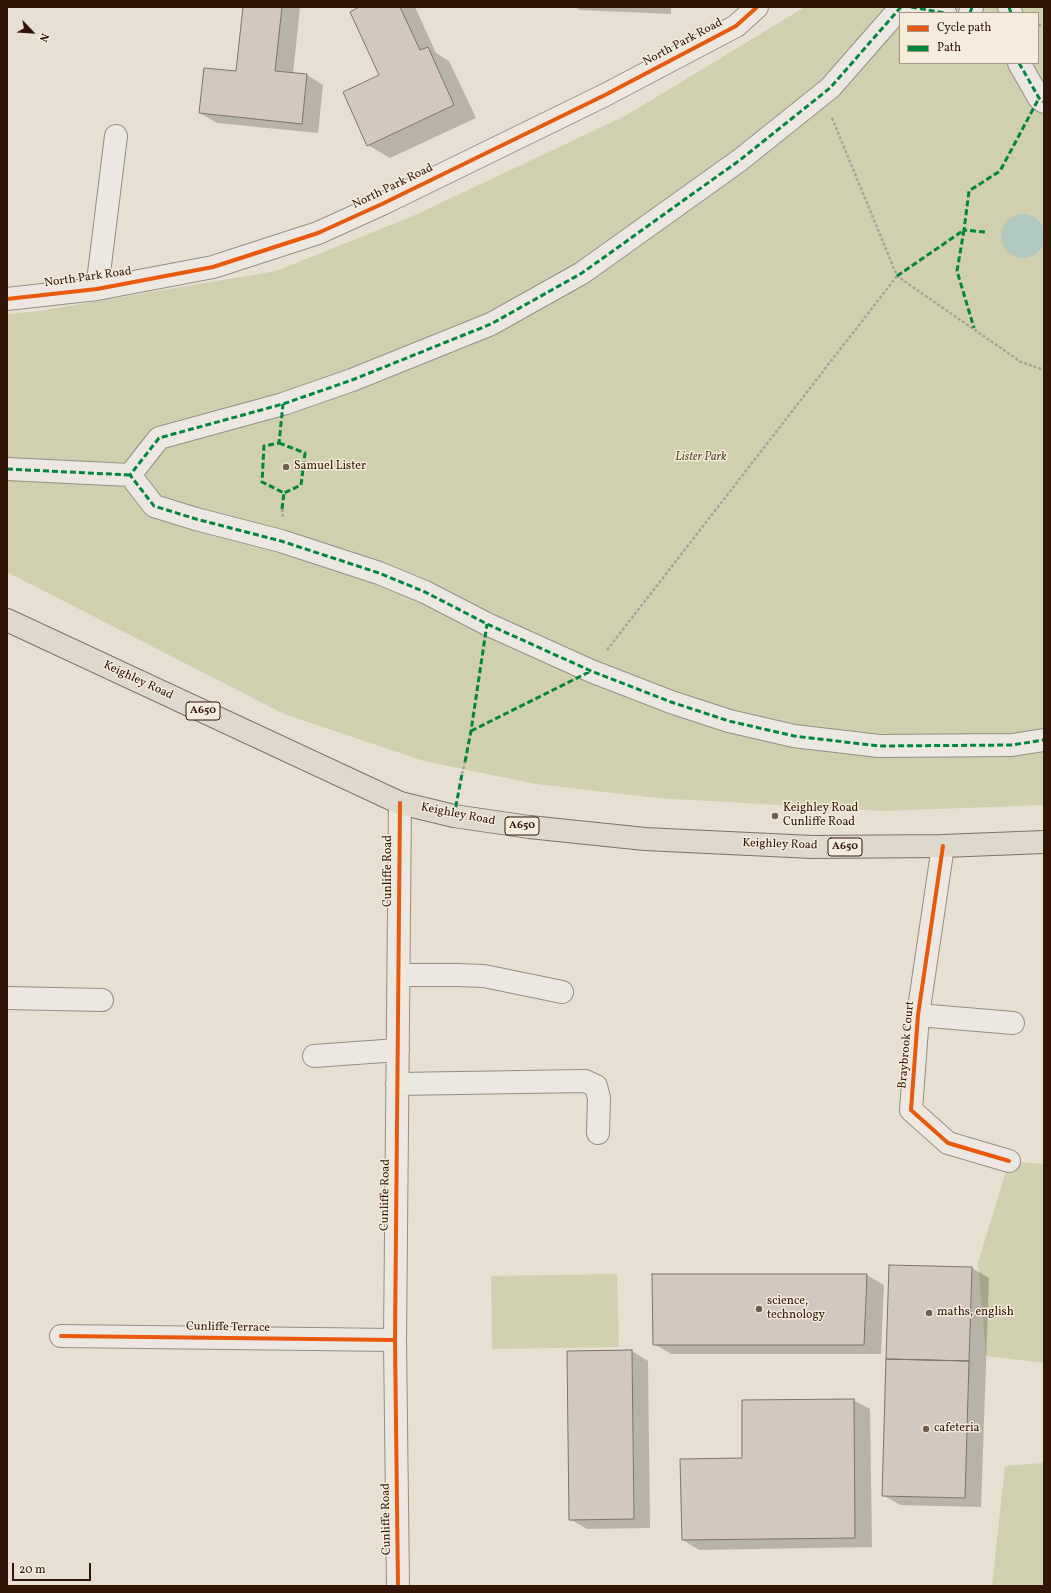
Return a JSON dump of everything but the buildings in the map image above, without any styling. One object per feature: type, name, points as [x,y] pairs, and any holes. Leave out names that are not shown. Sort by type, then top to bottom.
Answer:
[{"type":"highway","name":"Keighley Road","points":[[7,620],[400,803],[454,816],[521,826],[645,839],[812,847],[943,846],[1044,842]]},
{"type":"street","name":"North Park Road","points":[[7,299],[97,289],[213,267],[318,233],[382,204],[605,95],[736,26],[757,7]]},
{"type":"street","points":[[130,475],[159,438],[283,404],[338,385],[491,324],[582,273],[740,160],[830,88],[901,7]]},
{"type":"street","points":[[911,7],[940,12]]},
{"type":"street","points":[[1020,64],[1039,98],[1044,102]]},
{"type":"street","points":[[97,289],[116,136]]},
{"type":"street","points":[[7,469],[130,475],[154,506],[196,519],[281,541],[380,573],[591,671],[672,702],[722,718],[794,736],[879,746],[1012,745],[1044,740]]},
{"type":"street","name":"Cunliffe Road","points":[[398,1586],[395,1340],[400,803]]},
{"type":"street","name":"Braybrook Court","points":[[943,846],[918,1015],[911,1110],[948,1143],[1009,1160]]},
{"type":"street","points":[[399,975],[457,974],[484,976],[562,992]]},
{"type":"street","points":[[7,998],[102,1000]]},
{"type":"street","name":"Braybrook Court","points":[[918,1015],[1013,1023]]},
{"type":"street","points":[[314,1056],[398,1050]]},
{"type":"street","points":[[397,1084],[585,1081],[596,1086],[599,1098],[598,1133]]},
{"type":"street","name":"Cunliffe Terrace","points":[[61,1336],[395,1340]]},
{"type":"path","points":[[830,88],[832,120],[897,276],[1021,362],[1044,370]]},
{"type":"path","points":[[591,671],[897,276]]},
{"type":"path","points":[[462,774],[465,762]]},
{"type":"green space","name":"Lister Park","points":[[805,7],[1044,7],[1044,805],[883,811],[657,798],[536,784],[424,761],[284,714],[7,572],[7,314],[39,311],[276,271],[413,216],[625,116]]},
{"type":"green space","points":[[1009,1161],[1044,1164],[1044,1363],[986,1356],[978,1263]]},
{"type":"green space","points":[[617,1274],[619,1347],[492,1349],[491,1276]]},
{"type":"green space","points":[[1044,1463],[1044,1586],[992,1586],[1005,1466]]},
{"type":"shaded area","points":[[1023,214],[1035,218],[1041,224],[1045,236],[1041,248],[1035,254],[1023,258],[1011,254],[1005,248],[1001,236],[1005,224],[1011,218]]},
{"type":"marked path","points":[[901,7],[830,88],[740,160],[582,273],[491,324],[352,380],[283,404],[159,438],[130,475],[154,506],[196,519],[281,541],[379,573],[425,592],[487,624],[591,671],[671,702],[729,721],[794,736],[879,746],[1012,745],[1044,740]]},
{"type":"marked path","points":[[911,7],[939,12]]},
{"type":"marked path","points":[[970,12],[972,7]]},
{"type":"marked path","points":[[1009,7],[1011,12]]},
{"type":"marked path","points":[[1020,64],[1039,98],[1044,102]]},
{"type":"marked path","points":[[985,232],[964,230],[969,191],[1000,171],[1039,98]]},
{"type":"marked path","points":[[897,276],[964,230],[957,271],[974,328]]},
{"type":"marked path","points":[[282,509],[284,493],[262,482],[264,446],[279,443],[283,404]]},
{"type":"marked path","points":[[279,443],[305,453],[301,485],[284,493]]},
{"type":"marked path","points":[[7,469],[130,475]]},
{"type":"marked path","points":[[465,762],[487,624]]},
{"type":"marked path","points":[[471,731],[591,671]]},
{"type":"marked path","points":[[454,816],[462,774]]},
{"type":"cycle path","points":[[7,299],[97,289],[213,267],[318,233],[382,204],[605,95],[736,26],[757,7]]},
{"type":"cycle path","points":[[398,1586],[395,1340],[400,803]]},
{"type":"cycle path","points":[[943,846],[918,1015],[911,1110],[948,1143],[1009,1161]]},
{"type":"cycle path","points":[[61,1336],[395,1340]]},
{"type":"place","name":"Samuel Lister","points":[[286,467]]},
{"type":"place","name":"Keighley Road Cunliffe Road","points":[[775,816]]},
{"type":"place","name":"science, technology","points":[[759,1309]]},
{"type":"place","name":"maths, english","points":[[929,1313]]},
{"type":"place","name":"cafeteria","points":[[926,1429]]}]
